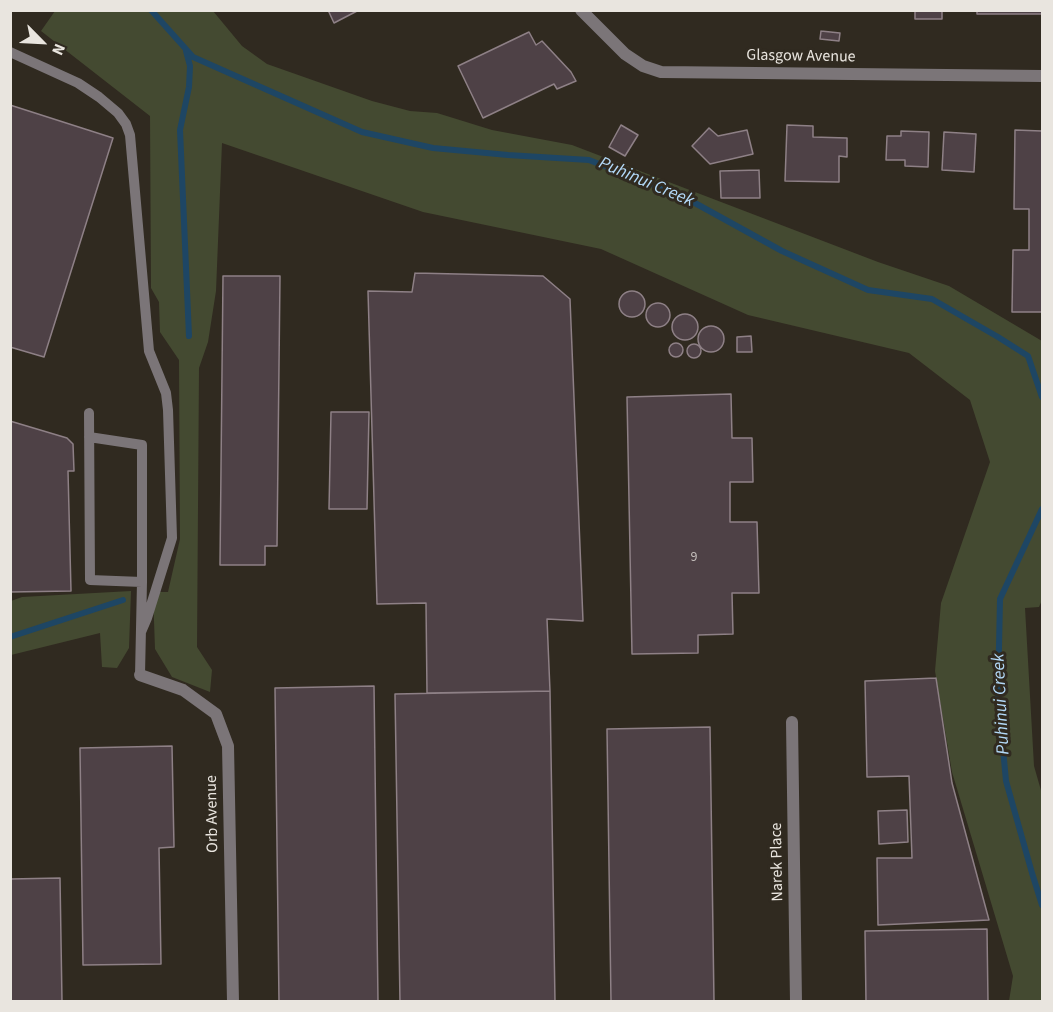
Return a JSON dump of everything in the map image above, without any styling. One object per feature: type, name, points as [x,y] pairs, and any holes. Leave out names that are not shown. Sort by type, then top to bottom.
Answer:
[{"type":"street","name":"Glasgow Avenue","points":[[581,10],[625,54],[643,66],[661,72],[1042,76]]},
{"type":"street","name":"Orb Avenue","points":[[140,675],[183,690],[216,714],[228,746],[233,1002]]},
{"type":"street","name":"Narek Place","points":[[792,722],[796,1002]]},
{"type":"lane","points":[[10,52],[78,83],[99,97],[118,113],[130,135],[149,351],[166,393],[168,410],[172,538],[141,632]]},
{"type":"lane","points":[[89,413],[90,580],[142,582]]},
{"type":"lane","points":[[89,438],[142,445],[140,675]]},
{"type":"green space","points":[[55,11],[213,11],[242,46],[267,64],[372,101],[410,111],[437,113],[492,130],[572,145],[878,262],[949,286],[1042,341],[1042,600],[1039,607],[1025,608],[1034,766],[1042,794],[1042,1001],[1009,1001],[1013,976],[952,772],[935,671],[941,603],[990,462],[970,400],[909,353],[748,315],[601,249],[423,212],[222,143],[216,291],[208,342],[199,368],[197,647],[212,670],[210,692],[172,677],[155,649],[153,592],[168,592],[180,539],[179,360],[160,332],[159,302],[151,288],[150,116],[41,31]]},
{"type":"green space","points":[[131,591],[129,648],[117,668],[102,667],[100,633],[11,655],[11,601],[22,597]]},
{"type":"building","points":[[328,10],[359,10],[334,23]]},
{"type":"building","points":[[915,10],[942,10],[942,19],[915,19]]},
{"type":"building","points":[[977,10],[1042,10],[1042,14],[977,14]]},
{"type":"building","points":[[821,31],[840,33],[839,41],[820,39]]},
{"type":"building","points":[[529,32],[536,45],[542,41],[571,72],[576,81],[557,89],[554,84],[483,118],[458,66]]},
{"type":"building","points":[[10,105],[113,138],[44,357],[10,347]]},
{"type":"building","points":[[621,125],[638,135],[625,156],[609,147]]},
{"type":"building","points":[[787,125],[813,126],[813,137],[847,138],[847,157],[839,156],[839,182],[785,181]]},
{"type":"building","points":[[709,128],[718,136],[747,130],[753,154],[710,164],[692,146]]},
{"type":"building","points":[[1015,130],[1042,131],[1042,312],[1012,312],[1013,250],[1029,250],[1029,209],[1014,209]]},
{"type":"building","points":[[901,131],[929,132],[928,167],[905,166],[905,160],[886,160],[887,136],[901,136]]},
{"type":"building","points":[[944,132],[976,134],[974,172],[942,170]]},
{"type":"building","points":[[759,170],[760,198],[721,198],[720,171]]},
{"type":"building","points":[[415,273],[543,276],[570,299],[583,621],[547,619],[550,691],[427,693],[426,603],[377,604],[368,291],[412,292]]},
{"type":"building","points":[[223,276],[280,276],[277,546],[265,546],[265,565],[220,565]]},
{"type":"building","points":[[632,291],[641,295],[645,304],[641,313],[632,317],[623,313],[619,304],[623,295]]},
{"type":"building","points":[[658,303],[667,306],[670,315],[667,324],[658,327],[649,324],[646,315],[649,306]]},
{"type":"building","points":[[685,314],[694,318],[698,327],[694,336],[685,340],[676,336],[672,327],[676,318]]},
{"type":"building","points":[[711,326],[720,330],[724,339],[720,348],[711,352],[702,348],[698,339],[702,330]]},
{"type":"building","points":[[751,336],[752,352],[737,352],[737,337]]},
{"type":"building","points":[[676,343],[681,345],[683,350],[681,355],[676,357],[671,355],[669,350],[671,345]]},
{"type":"building","points":[[694,344],[699,346],[701,351],[699,356],[694,358],[689,356],[687,351],[689,346]]},
{"type":"building","points":[[731,394],[732,438],[752,438],[753,482],[730,482],[730,522],[757,522],[759,593],[732,593],[733,634],[698,635],[698,653],[632,654],[627,397]]},
{"type":"building","points":[[331,412],[369,412],[367,509],[329,509]]},
{"type":"building","points":[[10,421],[67,438],[73,444],[74,471],[68,471],[71,591],[10,592]]},
{"type":"building","points":[[936,678],[952,783],[989,920],[878,925],[877,858],[912,858],[909,776],[867,777],[865,681]]},
{"type":"building","points":[[374,686],[378,1002],[279,1002],[275,688]]},
{"type":"building","points":[[550,691],[555,1002],[400,1002],[395,694]]},
{"type":"building","points":[[710,727],[714,1002],[611,1002],[607,729]]},
{"type":"building","points":[[172,746],[174,847],[159,848],[161,964],[83,965],[80,748]]},
{"type":"building","points":[[907,810],[908,842],[879,844],[878,811]]},
{"type":"building","points":[[60,878],[62,1002],[10,1002],[10,879]]},
{"type":"building","points":[[987,929],[988,1002],[866,1002],[865,931]]},
{"type":"waterway","name":"Puhinui Creek","points":[[151,10],[193,57],[362,132],[433,148],[589,160],[684,197],[782,251],[868,290],[932,299],[1028,356],[1042,397]]},
{"type":"waterway","points":[[186,51],[190,66],[189,87],[180,130],[189,336]]},
{"type":"waterway","name":"Puhinui Creek","points":[[1042,509],[1000,599],[998,695],[1006,781],[1042,905]]},
{"type":"waterway","points":[[10,637],[123,600]]}]
